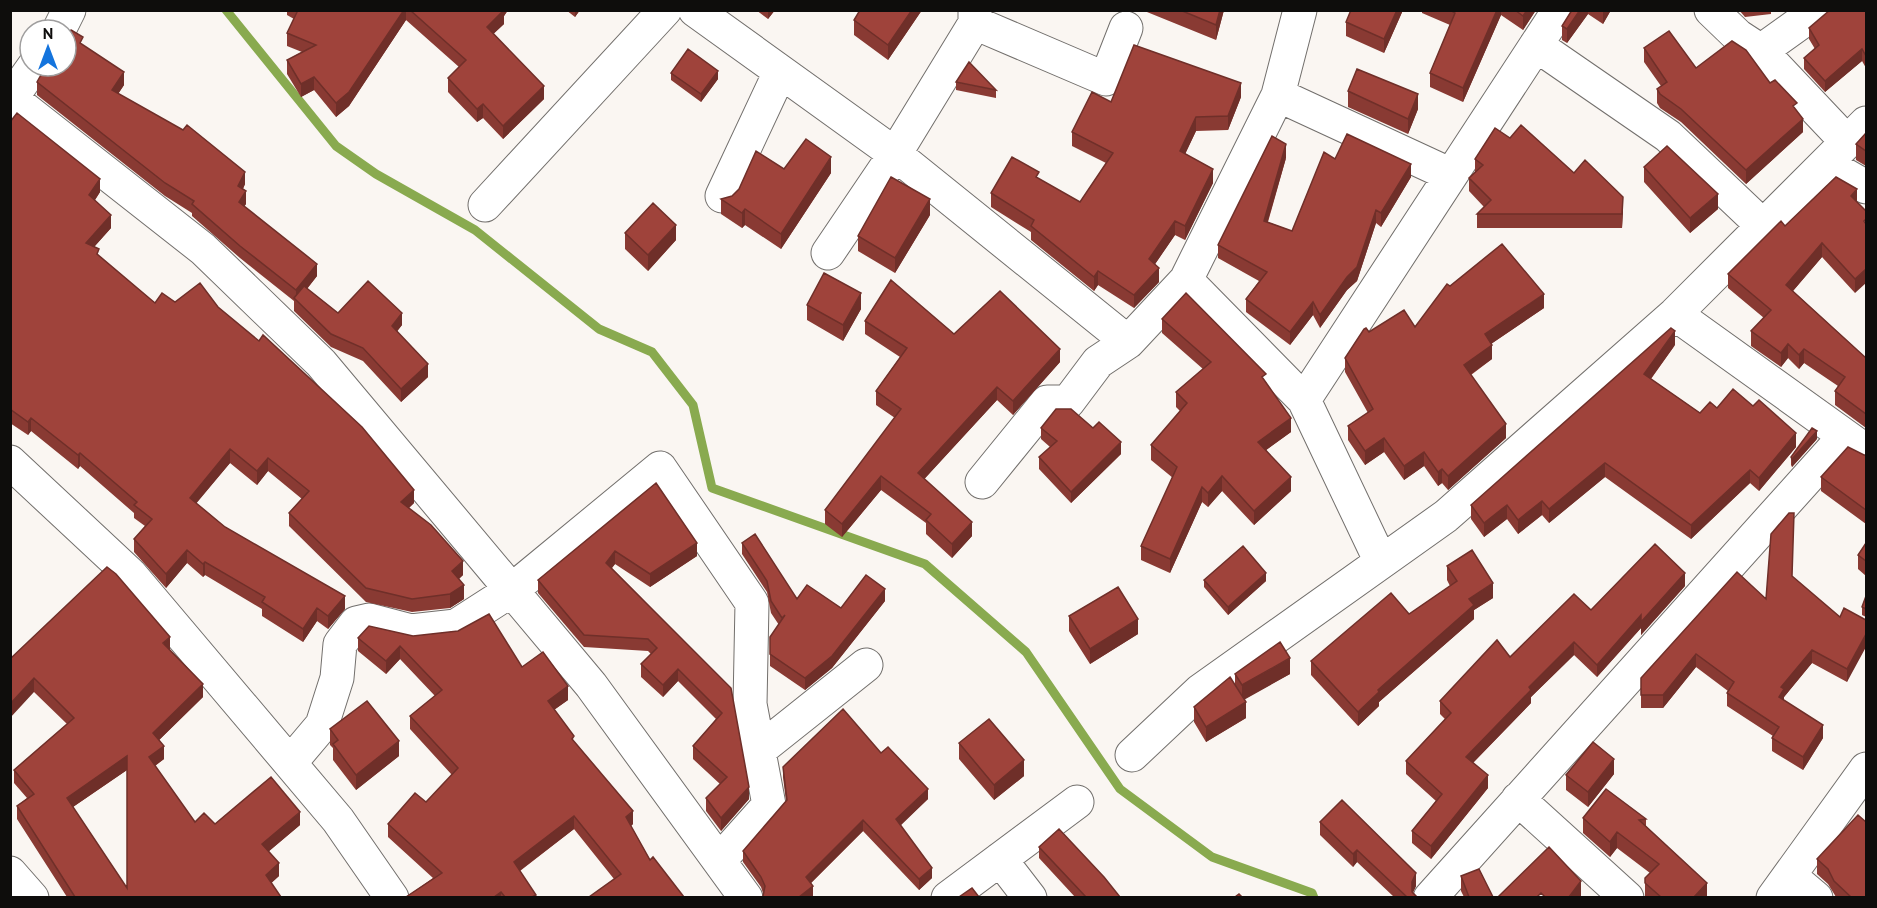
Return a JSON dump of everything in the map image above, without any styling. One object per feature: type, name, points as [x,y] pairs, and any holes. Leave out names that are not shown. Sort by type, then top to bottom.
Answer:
[{"type":"street","points":[[485,205],[665,10]]},
{"type":"street","points":[[695,10],[895,154],[1128,342]]},
{"type":"street","points":[[982,482],[1047,402],[1068,402],[1098,362],[1128,342],[1186,280],[1278,95],[1300,10]]},
{"type":"street","points":[[1304,400],[1559,10]]},
{"type":"street","points":[[1711,10],[1738,36],[1761,51],[1846,143],[1866,187]]},
{"type":"street","points":[[1761,51],[1818,10]]},
{"type":"street","points":[[828,253],[895,154],[975,17],[1106,79],[1126,28]]},
{"type":"street","points":[[1536,45],[1668,136],[1762,226]]},
{"type":"street","points":[[722,196],[780,72]]},
{"type":"street","points":[[26,78],[11,99],[203,249],[321,363],[591,685],[746,897]]},
{"type":"street","points":[[1278,95],[1451,176]]},
{"type":"street","points":[[1132,755],[1200,691],[1446,516],[1675,314],[1846,143]]},
{"type":"street","points":[[1186,280],[1304,400],[1381,562]]},
{"type":"street","points":[[1430,897],[1518,799],[1856,444],[1675,314]]},
{"type":"street","points":[[10,462],[130,574],[338,820],[392,897]]},
{"type":"street","points":[[290,763],[322,725],[337,678],[340,644],[356,622],[369,620],[411,631],[456,626],[512,590],[660,468],[752,603],[750,704],[769,805],[719,861]]},
{"type":"street","points":[[759,751],[866,664]]},
{"type":"street","points":[[1816,897],[1781,887],[1866,769]]},
{"type":"street","points":[[1518,799],[1628,897]]},
{"type":"street","points":[[948,897],[1077,801]]},
{"type":"street","points":[[1000,859],[1029,897]]},
{"type":"street","points":[[10,873],[32,897]]},
{"type":"building","points":[[298,10],[404,10],[349,92],[336,103],[314,77],[301,84],[287,60],[316,45],[287,33]]},
{"type":"building","points":[[410,10],[504,10],[487,27],[544,86],[503,126],[483,104],[477,109],[448,78],[466,60]]},
{"type":"building","points":[[860,10],[912,10],[888,45],[854,20]]},
{"type":"building","points":[[1180,10],[1220,10],[1216,25]]},
{"type":"building","points":[[1351,10],[1397,10],[1384,39],[1346,22]]},
{"type":"building","points":[[1450,10],[1497,10],[1463,88],[1430,73],[1455,13]]},
{"type":"building","points":[[1515,10],[1527,10],[1523,16]]},
{"type":"building","points":[[1572,10],[1580,10],[1567,29],[1562,26]]},
{"type":"building","points":[[1830,10],[1866,10],[1866,56],[1862,49],[1825,81],[1804,58],[1819,45],[1809,28]]},
{"type":"building","points":[[1669,31],[1696,68],[1732,41],[1746,50],[1770,83],[1775,80],[1797,103],[1793,106],[1803,119],[1746,170],[1657,89],[1667,82],[1644,48]]},
{"type":"building","points":[[78,34],[83,37],[80,43],[124,72],[112,90],[183,130],[187,125],[245,172],[238,186],[246,191],[239,202],[317,264],[296,290],[240,246],[192,204],[194,201],[165,183],[37,82],[39,78],[78,78]]},
{"type":"building","points":[[1134,45],[1241,83],[1228,116],[1196,117],[1180,151],[1213,169],[1185,226],[1175,221],[1149,259],[1159,268],[1134,295],[1098,271],[1094,277],[1031,226],[1034,220],[991,193],[1012,157],[1039,172],[1036,177],[1080,202],[1113,153],[1072,132],[1092,92],[1111,102]]},
{"type":"building","points":[[688,49],[718,71],[701,94],[671,73]]},
{"type":"building","points":[[969,62],[996,90],[956,82]]},
{"type":"building","points":[[1357,69],[1418,94],[1408,119],[1348,91]]},
{"type":"building","points":[[17,113],[100,179],[89,195],[111,215],[86,243],[99,249],[97,254],[155,303],[162,293],[175,302],[200,283],[218,307],[259,341],[263,335],[362,427],[414,490],[401,502],[431,525],[463,561],[452,571],[464,585],[450,594],[412,599],[366,588],[289,513],[309,491],[268,458],[257,471],[230,449],[190,498],[225,527],[345,596],[328,616],[317,608],[303,629],[262,602],[265,597],[205,562],[203,564],[187,550],[166,574],[134,539],[152,519],[134,505],[137,502],[80,453],[78,455],[31,418],[28,422],[10,409],[10,122]]},
{"type":"building","points":[[1521,125],[1574,173],[1585,160],[1623,197],[1622,214],[1477,214],[1491,200],[1469,178],[1483,165],[1475,159],[1495,128],[1510,138]]},
{"type":"building","points":[[1866,133],[1866,151],[1856,144]]},
{"type":"building","points":[[1347,134],[1411,164],[1381,213],[1376,210],[1357,267],[1347,277],[1320,315],[1313,302],[1290,332],[1246,299],[1267,272],[1218,245],[1272,136],[1286,144],[1264,221],[1292,231],[1324,152],[1335,159]]},
{"type":"building","points":[[806,139],[831,157],[781,234],[745,209],[742,213],[721,199],[732,196],[739,189],[756,151],[784,169]]},
{"type":"building","points":[[1667,146],[1718,194],[1690,218],[1644,167]]},
{"type":"building","points":[[891,177],[930,199],[895,258],[858,236]]},
{"type":"building","points":[[1836,177],[1857,189],[1851,196],[1866,211],[1864,221],[1866,224],[1866,269],[1855,279],[1822,243],[1786,285],[1866,358],[1866,414],[1835,391],[1845,377],[1804,349],[1799,355],[1788,344],[1781,353],[1751,331],[1771,310],[1728,274],[1781,221],[1785,226]]},
{"type":"building","points":[[653,203],[676,225],[648,255],[625,233]]},
{"type":"building","points":[[1502,244],[1544,294],[1485,334],[1492,345],[1464,365],[1506,424],[1448,476],[1442,469],[1438,472],[1424,452],[1404,466],[1384,438],[1365,451],[1348,426],[1373,409],[1345,358],[1364,329],[1366,328],[1369,332],[1404,310],[1415,327],[1447,284],[1450,286]]},
{"type":"building","points":[[824,273],[861,293],[843,325],[807,305]]},
{"type":"building","points":[[891,280],[954,334],[1000,291],[1060,349],[1013,401],[997,387],[918,473],[972,522],[952,544],[926,520],[931,514],[881,476],[842,524],[825,510],[901,409],[876,391],[907,348],[865,321]]},
{"type":"building","points":[[368,281],[402,313],[392,326],[428,364],[401,389],[363,348],[331,334],[294,298],[304,286],[338,313]]},
{"type":"building","points":[[1186,293],[1266,374],[1262,377],[1291,418],[1258,442],[1291,477],[1254,511],[1222,476],[1208,493],[1202,487],[1170,559],[1141,546],[1177,467],[1151,445],[1187,403],[1176,392],[1211,362],[1162,319]]},
{"type":"building","points":[[1671,328],[1675,331],[1644,374],[1700,413],[1710,402],[1717,408],[1733,389],[1753,406],[1759,400],[1796,433],[1759,478],[1750,470],[1691,525],[1605,463],[1549,509],[1542,501],[1518,520],[1507,505],[1484,523],[1471,505]]},
{"type":"building","points":[[1056,409],[1071,409],[1093,428],[1099,422],[1121,442],[1071,492],[1039,457],[1057,441],[1041,428]]},
{"type":"building","points":[[1812,428],[1817,431],[1792,459],[1791,457]]},
{"type":"building","points":[[1848,447],[1866,455],[1866,510],[1821,477]]},
{"type":"building","points":[[656,483],[697,543],[650,574],[615,551],[606,563],[731,688],[749,787],[721,818],[706,798],[727,777],[693,746],[722,713],[678,669],[663,685],[641,664],[657,648],[648,639],[584,635],[538,580]]},
{"type":"building","points":[[1789,513],[1794,513],[1792,576],[1840,617],[1844,608],[1866,620],[1866,634],[1847,669],[1812,650],[1781,687],[1784,689],[1779,697],[1823,725],[1803,757],[1772,738],[1779,727],[1727,693],[1734,682],[1696,654],[1663,695],[1641,695],[1641,678],[1737,572],[1766,599],[1771,534]]},
{"type":"building","points":[[755,534],[797,599],[807,585],[841,608],[866,575],[885,589],[832,656],[805,678],[770,654],[770,637],[785,615],[782,618],[771,601],[767,581],[742,543]]},
{"type":"building","points":[[1866,543],[1866,561],[1858,555]]},
{"type":"building","points":[[1655,544],[1685,573],[1641,622],[1641,615],[1597,665],[1574,642],[1529,687],[1531,690],[1466,757],[1488,775],[1431,846],[1412,831],[1442,794],[1406,761],[1451,713],[1440,701],[1497,640],[1510,657],[1574,594],[1591,610]]},
{"type":"building","points":[[1243,546],[1266,573],[1228,607],[1204,580]]},
{"type":"building","points":[[1472,550],[1493,583],[1469,599],[1474,605],[1378,690],[1379,692],[1358,712],[1311,661],[1391,593],[1409,614],[1457,581],[1447,566]]},
{"type":"building","points":[[107,567],[116,574],[170,637],[163,643],[203,684],[153,733],[164,746],[149,757],[195,822],[204,813],[215,824],[271,777],[300,812],[262,844],[279,863],[266,875],[281,897],[75,897],[17,806],[34,794],[14,770],[74,718],[34,678],[10,704],[10,659]],"holes":[[[127,756],[127,888],[67,798]]]},
{"type":"building","points":[[1118,587],[1138,619],[1090,649],[1069,616]]},
{"type":"building","points":[[1866,596],[1866,609],[1862,607]]},
{"type":"building","points":[[489,614],[522,667],[543,652],[568,686],[548,701],[574,736],[572,739],[633,811],[626,817],[650,860],[653,857],[684,897],[589,897],[621,874],[574,816],[514,862],[536,895],[532,897],[505,897],[501,892],[494,897],[406,897],[442,873],[388,824],[415,793],[426,802],[458,768],[410,716],[442,690],[400,646],[386,661],[358,638],[369,626],[413,636],[458,631]]},
{"type":"building","points":[[1280,642],[1290,658],[1242,685],[1235,674]]},
{"type":"building","points":[[1230,677],[1246,702],[1206,727],[1194,707]]},
{"type":"building","points":[[367,701],[399,741],[356,775],[333,744],[338,740],[330,729]]},
{"type":"building","points":[[843,709],[881,753],[888,747],[928,789],[896,819],[932,868],[919,879],[863,820],[806,877],[813,886],[799,897],[764,897],[765,886],[761,877],[743,851],[787,800],[783,767]]},
{"type":"building","points":[[989,719],[1024,760],[994,785],[959,743]]},
{"type":"building","points":[[1593,742],[1614,759],[1588,792],[1566,775]]},
{"type":"building","points":[[1606,789],[1646,819],[1639,820],[1707,883],[1694,897],[1661,897],[1645,883],[1645,878],[1659,864],[1617,832],[1610,842],[1583,818]]},
{"type":"building","points":[[1342,800],[1416,873],[1412,882],[1412,892],[1417,897],[1407,897],[1357,850],[1353,854],[1320,822]]},
{"type":"building","points":[[1858,815],[1866,822],[1866,897],[1851,897],[1834,881],[1828,869],[1817,859]]},
{"type":"building","points":[[1059,829],[1120,897],[1086,897],[1039,847]]},
{"type":"building","points":[[1549,847],[1581,881],[1569,897],[1545,897],[1541,893],[1537,897],[1498,897]]},
{"type":"building","points":[[1479,869],[1493,897],[1469,897],[1461,876]]},
{"type":"building","points":[[972,888],[979,897],[959,897]]},
{"type":"waterway","points":[[226,10],[336,146],[376,174],[475,230],[599,329],[652,352],[693,405],[712,488],[925,564],[1026,652],[1120,789],[1212,857],[1312,893],[1314,898]]}]
